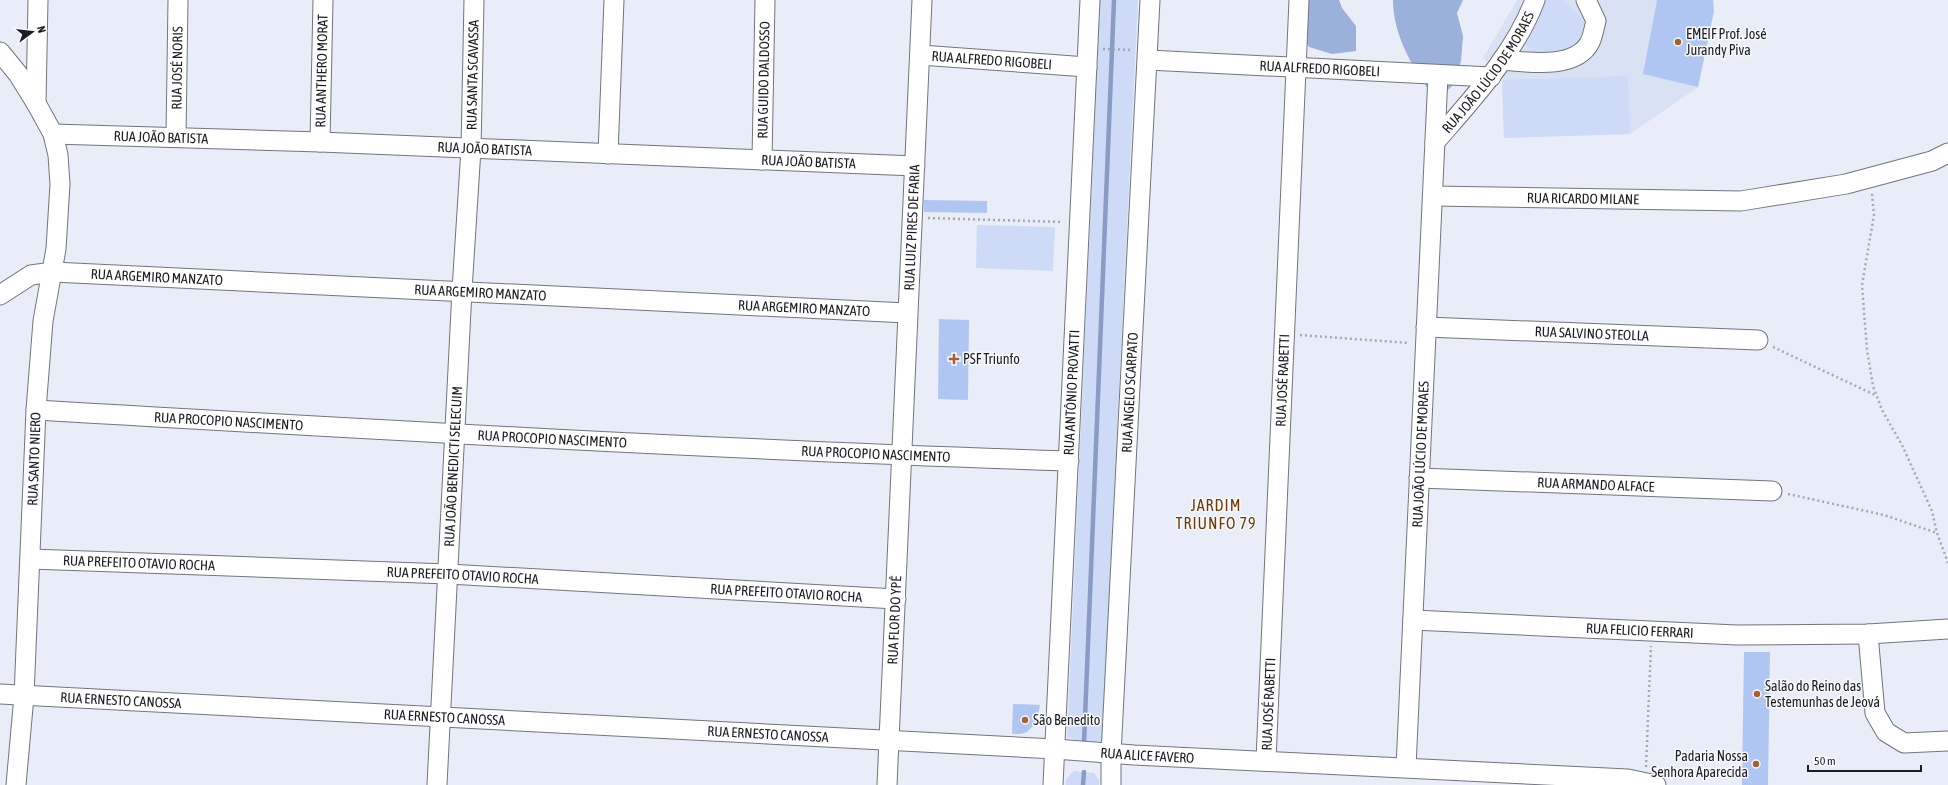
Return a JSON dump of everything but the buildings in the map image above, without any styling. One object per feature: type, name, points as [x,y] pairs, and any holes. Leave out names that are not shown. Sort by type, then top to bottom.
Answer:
[{"type":"street","points":[[36,103],[38,0]]},
{"type":"street","name":"RUA JOSÉ NORIS","points":[[176,137],[178,0]]},
{"type":"street","name":"RUA ANTHERO MORAT","points":[[320,142],[323,0]]},
{"type":"street","name":"RUA SANTA SCAVASSA","points":[[471,149],[474,0]]},
{"type":"street","points":[[608,154],[614,0]]},
{"type":"street","name":"RUA GUIDO DALDOSSO","points":[[762,160],[765,0]]},
{"type":"street","name":"RUA LUIZ PIRES DE FARIA","points":[[900,455],[922,0]]},
{"type":"street","name":"RUA ANTÔNIO PROVATTI","points":[[1053,785],[1090,0]]},
{"type":"street","name":"RUA ÂNGELO SCARPATO","points":[[1111,785],[1111,754],[1150,0]]},
{"type":"street","name":"RUA JOSÉ RABETTI","points":[[1266,760],[1299,0]]},
{"type":"street","name":"RUA JOÃO LÚCIO DE MORAES","points":[[1435,142],[1491,77],[1528,17],[1535,0]]},
{"type":"street","points":[[1502,60],[1560,62],[1577,55],[1590,43],[1596,21],[1586,0]]},
{"type":"street","name":"RUA SANTO NIERO","points":[[0,52],[18,74],[54,134],[58,155],[60,184],[53,272],[43,321],[36,410],[24,696],[16,785]]},
{"type":"street","name":"RUA ALFREDO RIGOBELI","points":[[920,55],[1087,67]]},
{"type":"street","name":"RUA ALFREDO RIGOBELI","points":[[1148,60],[1491,77]]},
{"type":"street","name":"RUA JOÃO LÚCIO DE MORAES","points":[[1406,767],[1438,75]]},
{"type":"street","name":"RUA JOÃO BATISTA","points":[[54,134],[320,142],[915,166]]},
{"type":"street","name":"RUA JOÃO BENEDICTI SELECUIM","points":[[437,785],[456,434],[462,290],[471,149]]},
{"type":"street","name":"RUA RICARDO MILANE","points":[[1433,196],[1733,202],[1846,184],[1932,161],[1948,153]]},
{"type":"street","name":"RUA ARGEMIRO MANZATO","points":[[0,295],[31,275],[53,272],[462,290],[907,313]]},
{"type":"street","name":"RUA SALVINO STEOLLA","points":[[1426,335],[1758,340]]},
{"type":"street","name":"RUA PROCOPIO NASCIMENTO","points":[[36,410],[456,434],[900,455],[1069,461]]},
{"type":"street","name":"RUA FLOR DO YPÊ","points":[[887,785],[896,599],[900,455]]},
{"type":"street","name":"RUA ARMANDO ALFACE","points":[[1419,478],[1772,491]]},
{"type":"street","name":"RUA PREFEITO OTAVIO ROCHA","points":[[30,559],[448,574],[896,599]]},
{"type":"street","name":"RUA FELICIO FERRARI","points":[[1413,620],[1738,635],[1868,634],[1948,629]]},
{"type":"street","points":[[1868,634],[1875,713],[1886,732],[1904,743],[1948,741]]},
{"type":"street","name":"RUA ERNESTO CANOSSA","points":[[0,694],[889,741]]},
{"type":"street","name":"RUA ALICE FAVERO","points":[[889,741],[1054,749],[1111,754],[1266,760],[1628,779],[1651,783]]},
{"type":"path","points":[[1102,49],[1122,50]]},
{"type":"path","points":[[1865,179],[1873,196],[1874,215],[1862,285],[1866,350],[1873,386],[1876,396],[1902,445],[1932,512],[1937,533],[1948,562]]},
{"type":"path","points":[[926,218],[1080,223]]},
{"type":"path","points":[[1285,334],[1426,335]]},
{"type":"path","points":[[1758,340],[1876,396]]},
{"type":"path","points":[[1772,491],[1884,515],[1937,533]]},
{"type":"path","points":[[1651,630],[1651,783]]},
{"type":"shaded area","points":[[1100,0],[1138,0],[1102,741],[1084,743],[1067,737]]},
{"type":"shaded area","points":[[1291,0],[1339,0],[1342,8],[1356,26],[1356,51],[1332,54],[1309,47],[1297,26]]},
{"type":"shaded area","points":[[1393,0],[1463,0],[1457,13],[1463,36],[1461,61],[1454,84],[1437,101],[1413,66],[1401,41],[1394,14]]},
{"type":"shaded area","points":[[1517,0],[1713,0],[1714,11],[1698,87],[1630,134],[1504,138],[1502,80],[1483,58]]},
{"type":"shaded area","points":[[1542,0],[1563,0],[1579,15],[1583,21],[1585,33],[1582,39],[1569,51],[1537,53],[1528,48],[1525,39]]},
{"type":"shaded area","points":[[1628,76],[1630,134],[1504,138],[1502,80]]},
{"type":"shaded area","points":[[977,225],[1055,227],[1053,271],[976,268]]},
{"type":"shaded area","points":[[1074,771],[1094,773],[1099,780],[1099,785],[1066,785],[1066,779]]},
{"type":"waterway","points":[[1084,743],[1114,0]]},
{"type":"waterway","points":[[1083,785],[1084,772]]},
{"type":"place","name":"EMEIF Prof. José Jurandy Piva","points":[[1678,42]]},
{"type":"place","name":"PSF Triunfo","points":[[954,359]]},
{"type":"place","name":"Salão do Reino das Testemunhas de Jeová","points":[[1757,694]]},
{"type":"place","name":"São Benedito","points":[[1025,720]]},
{"type":"place","name":"Padaria Nossa Senhora Aparecida","points":[[1756,764]]},
{"type":"district","name":"JARDIM TRIUNFO 79","points":[[1216,514]]}]
